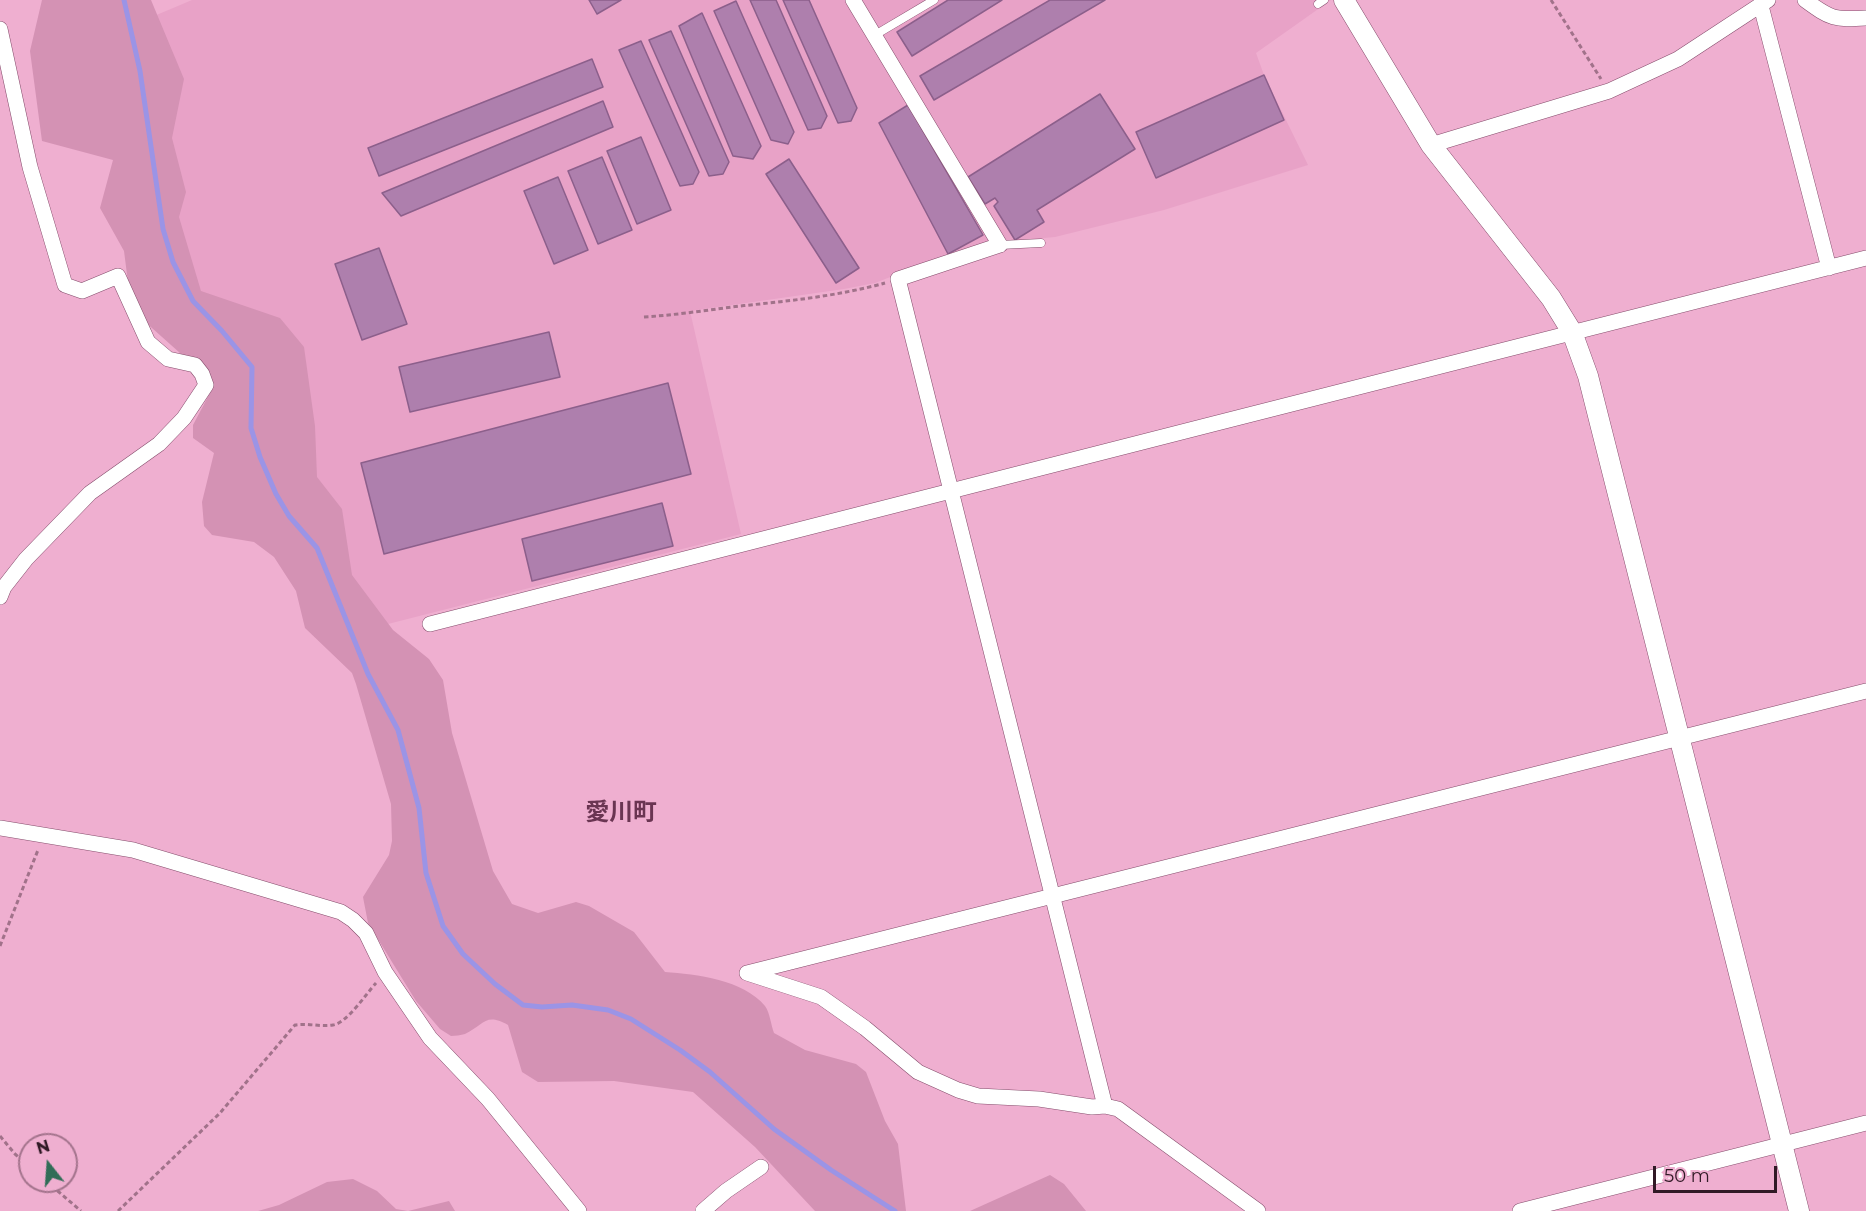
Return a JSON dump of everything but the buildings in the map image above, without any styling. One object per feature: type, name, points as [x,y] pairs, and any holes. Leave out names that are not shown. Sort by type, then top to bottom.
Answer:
[{"type":"street","points":[[853,0],[1000,245],[898,279],[1105,1106]]},
{"type":"street","points":[[1344,0],[1431,145],[1551,298],[1572,332],[1588,376],[1799,1211]]},
{"type":"street","points":[[1805,0],[1832,18],[1839,20],[1866,18]]},
{"type":"street","points":[[1431,145],[1609,91],[1678,59],[1765,3],[1829,268]]},
{"type":"street","points":[[0,29],[30,167],[65,285],[82,291],[118,276],[148,342],[168,359],[195,365],[206,385],[184,418],[159,444],[90,493],[26,559],[4,587],[0,597]]},
{"type":"street","points":[[430,624],[1866,258]]},
{"type":"street","points":[[1258,1211],[1118,1109],[1039,1099],[978,1096],[958,1090],[918,1072],[865,1028],[821,997],[747,973],[1866,691]]},
{"type":"street","points":[[0,828],[133,850],[341,912],[366,933],[385,972],[430,1038],[488,1099],[579,1211]]},
{"type":"street","points":[[1520,1211],[1866,1123]]},
{"type":"street","points":[[703,1211],[726,1191],[761,1167]]},
{"type":"lane","points":[[875,35],[934,0]]},
{"type":"lane","points":[[1000,245],[1041,243]]},
{"type":"path","points":[[1551,0],[1609,91]]},
{"type":"path","points":[[644,318],[797,300],[863,289],[898,279]]},
{"type":"path","points":[[0,946],[45,834]]},
{"type":"path","points":[[118,1211],[220,1113],[295,1025],[308,1023],[334,1025],[344,1020],[385,972]]},
{"type":"path","points":[[0,1136],[18,1157]]},
{"type":"path","points":[[60,1193],[81,1211]]},
{"type":"shaded area","points":[[42,0],[151,0],[184,79],[172,138],[186,192],[179,217],[201,291],[280,318],[304,347],[315,426],[317,477],[342,509],[352,575],[393,630],[429,659],[443,680],[452,733],[493,871],[512,904],[538,913],[576,902],[589,906],[634,932],[665,972],[691,974],[719,980],[745,990],[765,1006],[774,1033],[805,1050],[856,1064],[866,1072],[885,1121],[898,1144],[906,1211],[815,1211],[755,1147],[693,1092],[614,1081],[538,1082],[522,1072],[508,1025],[500,1021],[489,1020],[465,1034],[451,1036],[440,1029],[416,1001],[368,923],[363,897],[389,855],[392,841],[391,804],[352,673],[305,628],[296,591],[274,557],[254,542],[212,535],[204,526],[202,502],[214,453],[193,438],[193,425],[211,391],[199,370],[143,320],[130,298],[124,251],[100,208],[113,160],[42,141],[30,51]]},
{"type":"shaded area","points":[[192,0],[1331,0],[1256,53],[1264,75],[1308,165],[1164,210],[1055,237],[989,243],[954,252],[875,283],[690,311],[741,534],[384,625],[354,599],[201,291],[176,234],[147,19]]},
{"type":"shaded area","points":[[1050,1175],[1064,1184],[1086,1211],[970,1211]]},
{"type":"shaded area","points":[[353,1179],[377,1191],[396,1209],[408,1211],[258,1211],[279,1205],[327,1182]]},
{"type":"shaded area","points":[[449,1201],[455,1211],[408,1211]]},
{"type":"waterway","points":[[124,0],[140,71],[163,229],[173,262],[193,301],[252,367],[251,428],[260,457],[276,494],[289,516],[317,548],[368,674],[398,730],[419,808],[426,873],[443,926],[463,954],[495,984],[523,1005],[542,1007],[572,1005],[608,1010],[631,1019],[710,1072],[774,1129],[831,1170],[895,1211]]},
{"type":"district","name":"愛川町","points":[[621,813]]}]
